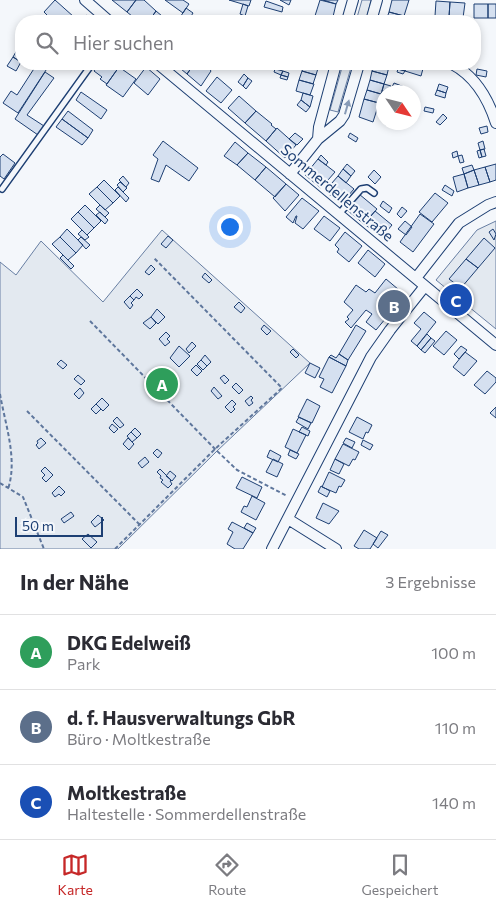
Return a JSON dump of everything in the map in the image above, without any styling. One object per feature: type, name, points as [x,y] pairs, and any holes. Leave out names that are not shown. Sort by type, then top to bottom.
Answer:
[{"type":"street","points":[[85,0],[102,15]]},
{"type":"street","points":[[349,15],[353,0]]},
{"type":"street","points":[[373,15],[377,0]]},
{"type":"street","name":"Sommerdellenstraße","points":[[165,70],[496,346]]},
{"type":"street","points":[[318,139],[319,127],[334,70]]},
{"type":"street","points":[[290,174],[318,139],[340,122],[344,115],[357,70]]},
{"type":"street","points":[[461,70],[476,83],[484,94],[496,123]]},
{"type":"street","points":[[416,278],[459,223],[496,202]]},
{"type":"street","points":[[272,549],[371,357],[390,330],[426,286]]},
{"type":"street","points":[[288,519],[336,549]]},
{"type":"lane","points":[[2,189],[88,70]]},
{"type":"lane","points":[[339,214],[361,189],[367,188],[374,194]]},
{"type":"path","points":[[115,549],[215,449],[282,388],[154,258]]},
{"type":"path","points":[[90,321],[237,470],[297,501]]},
{"type":"path","points":[[0,394],[13,462],[12,476],[8,489]]},
{"type":"path","points":[[27,411],[140,525]]},
{"type":"path","points":[[0,484],[23,497],[44,549]]},
{"type":"shaded area","points":[[362,0],[371,0],[367,15],[358,15]]},
{"type":"shaded area","points":[[341,70],[350,70],[338,112],[330,110]]},
{"type":"shaded area","points":[[496,221],[496,329],[436,280],[477,230]]},
{"type":"shaded area","points":[[162,230],[310,363],[217,451],[118,549],[0,549],[0,262],[16,275],[41,241],[103,302]]},
{"type":"building","points":[[55,0],[72,15],[47,15],[44,12]]},
{"type":"building","points":[[112,0],[136,0],[127,12]]},
{"type":"building","points":[[136,0],[144,0],[156,11],[153,15],[131,15],[127,12]]},
{"type":"building","points":[[165,0],[183,0],[189,4],[183,13]]},
{"type":"building","points":[[229,0],[251,0],[249,6]]},
{"type":"building","points":[[280,0],[291,0],[289,5]]},
{"type":"building","points":[[320,0],[336,4],[333,15],[315,15]]},
{"type":"building","points":[[323,0],[338,0],[336,4]]},
{"type":"building","points":[[392,0],[409,0],[404,15],[389,12]]},
{"type":"building","points":[[266,1],[283,7],[282,12],[264,7]]},
{"type":"building","points":[[436,1],[450,2],[449,15],[435,15]]},
{"type":"building","points":[[450,2],[465,3],[463,15],[449,15]]},
{"type":"building","points":[[243,4],[248,6],[245,15],[240,14]]},
{"type":"building","points":[[474,4],[488,4],[488,18],[474,15]]},
{"type":"building","points":[[488,4],[496,4],[496,18],[488,18]]},
{"type":"building","points":[[186,8],[193,13],[192,15],[182,15]]},
{"type":"building","points":[[389,12],[400,15],[388,15]]},
{"type":"building","points":[[13,57],[15,58],[16,71],[7,66]]},
{"type":"building","points":[[33,70],[46,70],[18,113],[3,103],[11,91],[17,95]]},
{"type":"building","points":[[95,70],[117,70],[107,84]]},
{"type":"building","points":[[117,70],[123,70],[136,79],[123,97],[106,85]]},
{"type":"building","points":[[144,70],[150,70],[160,79],[148,95],[134,83]]},
{"type":"building","points":[[190,70],[211,71],[201,86],[187,74]]},
{"type":"building","points":[[275,70],[283,71],[281,75],[274,72]]},
{"type":"building","points":[[302,70],[318,70],[316,75]]},
{"type":"building","points":[[372,70],[388,70],[387,75]]},
{"type":"building","points":[[398,70],[405,71],[403,74],[397,72]]},
{"type":"building","points":[[405,70],[423,70],[421,76]]},
{"type":"building","points":[[477,70],[487,71],[486,77],[476,75]]},
{"type":"building","points":[[283,71],[289,73],[288,77],[281,75]]},
{"type":"building","points":[[302,71],[316,75],[313,84],[299,80]]},
{"type":"building","points":[[372,71],[387,75],[384,84],[370,80]]},
{"type":"building","points":[[45,72],[54,78],[27,115],[44,126],[38,135],[15,119]]},
{"type":"building","points":[[244,74],[248,78],[243,86],[238,82]]},
{"type":"building","points":[[281,75],[288,77],[287,80],[280,78]]},
{"type":"building","points":[[217,77],[232,90],[221,103],[206,91]]},
{"type":"building","points":[[248,78],[252,81],[246,89],[243,86]]},
{"type":"building","points":[[299,80],[314,84],[310,95],[296,91]]},
{"type":"building","points":[[370,80],[384,84],[376,85],[376,93],[367,90]]},
{"type":"building","points":[[439,84],[448,87],[446,93],[437,90]]},
{"type":"building","points":[[367,90],[376,93],[376,102],[364,99]]},
{"type":"building","points":[[437,90],[446,93],[445,98],[435,95]]},
{"type":"building","points":[[81,92],[107,110],[101,119],[76,100]]},
{"type":"building","points":[[303,93],[313,96],[310,107],[301,100]]},
{"type":"building","points":[[239,96],[256,111],[245,123],[228,108]]},
{"type":"building","points":[[364,99],[376,102],[376,112],[373,122],[359,117]]},
{"type":"building","points":[[301,100],[310,107],[306,112],[297,105]]},
{"type":"building","points":[[425,107],[434,109],[433,113],[424,111]]},
{"type":"building","points":[[68,111],[93,130],[88,138],[62,119]]},
{"type":"building","points":[[256,111],[276,129],[266,141],[245,123]]},
{"type":"building","points":[[443,114],[447,118],[440,125],[436,122]]},
{"type":"building","points":[[62,119],[88,138],[82,145],[56,127]]},
{"type":"building","points":[[487,126],[488,132],[481,134],[479,128]]},
{"type":"building","points":[[277,128],[296,145],[285,158],[266,141]]},
{"type":"building","points":[[295,133],[303,139],[297,145],[289,139]]},
{"type":"building","points":[[350,133],[358,138],[356,142],[348,137]]},
{"type":"building","points":[[163,141],[198,168],[189,181],[166,165],[159,182],[151,179],[158,159],[153,155]]},
{"type":"building","points":[[483,141],[485,149],[480,150],[478,143]]},
{"type":"building","points":[[235,142],[248,153],[237,165],[224,156]]},
{"type":"building","points":[[484,149],[486,156],[482,157],[480,150]]},
{"type":"building","points":[[480,150],[482,157],[479,158],[477,151]]},
{"type":"building","points":[[457,151],[458,156],[453,158],[452,153]]},
{"type":"building","points":[[248,153],[266,167],[255,180],[237,165]]},
{"type":"building","points":[[3,154],[15,163],[4,179],[0,176],[0,157]]},
{"type":"building","points":[[321,155],[328,162],[326,165],[318,159]]},
{"type":"building","points":[[462,155],[464,162],[460,163],[458,156]]},
{"type":"building","points":[[318,159],[335,172],[321,188],[305,175]]},
{"type":"building","points":[[347,164],[355,171],[351,176],[343,169]]},
{"type":"building","points":[[496,164],[496,180],[490,182],[485,167]]},
{"type":"building","points":[[472,165],[474,170],[464,174],[462,168]]},
{"type":"building","points":[[266,167],[286,184],[275,197],[255,180]]},
{"type":"building","points":[[485,167],[490,182],[479,185],[474,170]]},
{"type":"building","points":[[343,169],[351,176],[346,183],[338,176]]},
{"type":"building","points":[[374,170],[381,177],[375,184],[368,177]]},
{"type":"building","points":[[474,170],[479,185],[468,188],[464,174]]},
{"type":"building","points":[[464,174],[468,188],[457,192],[453,177]]},
{"type":"building","points":[[123,176],[129,183],[126,187],[119,180]]},
{"type":"building","points":[[338,176],[354,189],[341,204],[325,191]]},
{"type":"building","points":[[104,180],[120,196],[113,203],[97,187]]},
{"type":"building","points":[[120,182],[127,188],[123,192],[117,185]]},
{"type":"building","points":[[286,184],[299,195],[285,211],[273,198]]},
{"type":"building","points":[[445,185],[454,191],[452,196],[442,190]]},
{"type":"building","points":[[97,187],[113,203],[105,210],[89,194]]},
{"type":"building","points":[[118,187],[129,198],[126,202],[115,190]]},
{"type":"building","points":[[435,193],[448,203],[432,222],[419,212]]},
{"type":"building","points":[[359,194],[377,209],[364,224],[347,210]]},
{"type":"building","points":[[302,198],[319,211],[303,229],[295,223],[297,216],[293,223],[286,217]]},
{"type":"building","points":[[383,201],[392,208],[389,213],[380,206]]},
{"type":"building","points":[[85,205],[101,221],[94,228],[78,212]]},
{"type":"building","points":[[100,205],[109,213],[105,217],[96,209]]},
{"type":"building","points":[[402,207],[407,211],[401,218],[397,214]]},
{"type":"building","points":[[375,211],[392,225],[382,237],[364,224]]},
{"type":"building","points":[[78,212],[94,228],[87,235],[71,219]]},
{"type":"building","points":[[100,212],[108,220],[105,224],[96,215]]},
{"type":"building","points":[[420,214],[434,224],[413,252],[400,242]]},
{"type":"building","points":[[324,216],[340,228],[330,241],[314,229]]},
{"type":"building","points":[[405,221],[412,227],[406,235],[398,229]]},
{"type":"building","points":[[67,229],[83,245],[76,253],[60,237]]},
{"type":"building","points":[[493,229],[496,234],[494,240],[489,232]]},
{"type":"building","points":[[82,230],[89,237],[85,240],[78,234]]},
{"type":"building","points":[[345,232],[362,246],[349,262],[337,252],[339,249],[335,245]]},
{"type":"building","points":[[168,236],[173,240],[166,248],[161,244]]},
{"type":"building","points":[[60,237],[76,253],[68,260],[52,244]]},
{"type":"building","points":[[81,237],[90,245],[86,249],[78,240]]},
{"type":"building","points":[[484,238],[495,248],[478,268],[466,259]]},
{"type":"building","points":[[368,250],[385,264],[375,277],[358,263]]},
{"type":"building","points":[[63,255],[74,266],[71,269],[60,258]]},
{"type":"building","points":[[466,259],[478,268],[461,288],[449,279]]},
{"type":"building","points":[[151,265],[155,269],[149,275],[145,272]]},
{"type":"building","points":[[205,273],[212,280],[209,283],[202,277]]},
{"type":"building","points":[[386,279],[405,295],[376,330],[366,322],[372,314],[366,310],[351,328],[345,322],[349,319],[347,317],[353,310],[344,302],[356,285],[366,292],[369,289],[375,293]]},
{"type":"building","points":[[137,289],[143,295],[139,299],[136,297],[134,300],[130,296]]},
{"type":"building","points":[[453,293],[458,297],[456,300],[451,295]]},
{"type":"building","points":[[130,296],[134,300],[131,303],[133,305],[130,309],[124,302]]},
{"type":"building","points":[[239,302],[245,308],[241,313],[234,307]]},
{"type":"building","points":[[157,309],[165,317],[158,324],[151,317]]},
{"type":"building","points":[[424,312],[436,322],[417,346],[411,341],[421,329],[414,323]]},
{"type":"building","points":[[151,317],[156,323],[150,329],[143,323]]},
{"type":"building","points":[[264,325],[271,331],[267,335],[261,329]]},
{"type":"building","points":[[356,325],[366,331],[348,360],[339,354]]},
{"type":"building","points":[[446,331],[457,340],[444,355],[433,346]]},
{"type":"building","points":[[166,332],[170,336],[167,339],[170,342],[165,346],[159,339]]},
{"type":"building","points":[[427,334],[431,338],[421,350],[417,346]]},
{"type":"building","points":[[431,338],[435,341],[425,353],[421,350]]},
{"type":"building","points":[[192,342],[196,346],[189,353],[186,349]]},
{"type":"building","points":[[179,346],[190,356],[179,367],[170,358]]},
{"type":"building","points":[[461,346],[467,350],[459,359],[454,354]]},
{"type":"building","points":[[293,349],[299,355],[296,358],[290,352]]},
{"type":"building","points":[[465,352],[477,361],[464,376],[453,367]]},
{"type":"building","points":[[339,354],[348,360],[346,366],[329,357],[331,355],[336,358]]},
{"type":"building","points":[[205,355],[211,362],[207,366],[201,360]]},
{"type":"building","points":[[329,357],[346,366],[332,393],[320,387],[324,379],[319,377]]},
{"type":"building","points":[[61,360],[67,365],[63,369],[57,364]]},
{"type":"building","points":[[201,360],[207,366],[203,370],[197,364]]},
{"type":"building","points":[[310,363],[320,368],[315,378],[305,373]]},
{"type":"building","points":[[196,365],[202,371],[197,376],[191,370]]},
{"type":"building","points":[[487,371],[496,378],[496,382],[485,394],[474,385]]},
{"type":"building","points":[[78,375],[85,381],[81,385],[74,379]]},
{"type":"building","points":[[224,375],[229,380],[225,384],[220,378]]},
{"type":"building","points":[[236,383],[243,390],[239,394],[232,387]]},
{"type":"building","points":[[214,387],[222,396],[218,399],[211,391]]},
{"type":"building","points":[[80,388],[84,393],[79,399],[74,394]]},
{"type":"building","points":[[251,396],[253,403],[249,406],[245,401]]},
{"type":"building","points":[[102,398],[109,405],[103,411],[96,404]]},
{"type":"building","points":[[307,399],[320,406],[312,423],[298,417]]},
{"type":"building","points":[[232,400],[236,404],[233,407],[235,409],[231,413],[225,407]]},
{"type":"building","points":[[96,404],[101,409],[96,414],[91,409]]},
{"type":"building","points":[[496,407],[496,418],[490,413]]},
{"type":"building","points":[[117,417],[124,425],[120,428],[113,421]]},
{"type":"building","points":[[299,417],[311,423],[308,429],[296,422]]},
{"type":"building","points":[[357,417],[372,425],[363,439],[349,432]]},
{"type":"building","points":[[112,424],[118,429],[114,433],[109,428]]},
{"type":"building","points":[[302,427],[310,431],[308,436],[299,432]]},
{"type":"building","points":[[135,428],[141,434],[137,438],[131,432]]},
{"type":"building","points":[[293,429],[306,435],[297,453],[285,447]]},
{"type":"building","points":[[131,432],[137,438],[132,442],[127,436]]},
{"type":"building","points":[[41,438],[46,443],[39,449],[36,445],[37,441]]},
{"type":"building","points":[[128,438],[134,444],[129,450],[123,444]]},
{"type":"building","points":[[346,438],[355,442],[352,448],[343,443]]},
{"type":"building","points":[[363,440],[373,445],[370,450],[361,445]]},
{"type":"building","points":[[343,444],[359,452],[349,466],[335,459]]},
{"type":"building","points":[[157,449],[162,453],[158,458],[153,453]]},
{"type":"building","points":[[270,450],[281,456],[278,462],[267,457]]},
{"type":"building","points":[[290,450],[299,454],[296,459],[288,455]]},
{"type":"building","points":[[145,457],[149,462],[142,468],[138,463]]},
{"type":"building","points":[[273,459],[283,464],[277,477],[266,472]]},
{"type":"building","points":[[335,459],[344,464],[339,474],[330,470]]},
{"type":"building","points":[[45,467],[53,475],[46,482],[42,478],[45,475],[41,471]]},
{"type":"building","points":[[160,469],[171,480],[172,484],[168,488],[161,482],[163,480],[157,472]]},
{"type":"building","points":[[170,471],[176,476],[172,481],[166,476]]},
{"type":"building","points":[[329,472],[345,480],[341,487],[339,486],[336,493],[322,487]]},
{"type":"building","points":[[242,477],[262,487],[257,498],[236,488]]},
{"type":"building","points":[[59,486],[65,492],[61,496],[59,494],[55,497],[52,493]]},
{"type":"building","points":[[321,486],[330,491],[327,497],[318,492]]},
{"type":"building","points":[[252,496],[265,503],[256,520],[241,512],[244,506],[247,507]]},
{"type":"building","points":[[323,503],[339,511],[329,524],[316,518]]},
{"type":"building","points":[[71,512],[74,516],[64,523],[61,519]]},
{"type":"building","points":[[98,515],[104,520],[95,527],[91,522]]},
{"type":"building","points":[[232,522],[253,533],[243,549],[235,549],[227,544],[233,532],[228,529]]},
{"type":"building","points":[[247,523],[256,528],[253,533],[244,528]]},
{"type":"building","points":[[364,530],[377,538],[370,549],[359,549],[354,546]]},
{"type":"building","points":[[381,531],[388,535],[378,548],[373,544]]},
{"type":"building","points":[[88,534],[97,542],[91,548],[82,539]]},
{"type":"place","name":"Moltkestraße","points":[[456,300]]},
{"type":"place","name":"d. f. Hausverwaltungs GbR","points":[[394,306]]},
{"type":"place","name":"DKG Edelweiß","points":[[162,384]]}]
